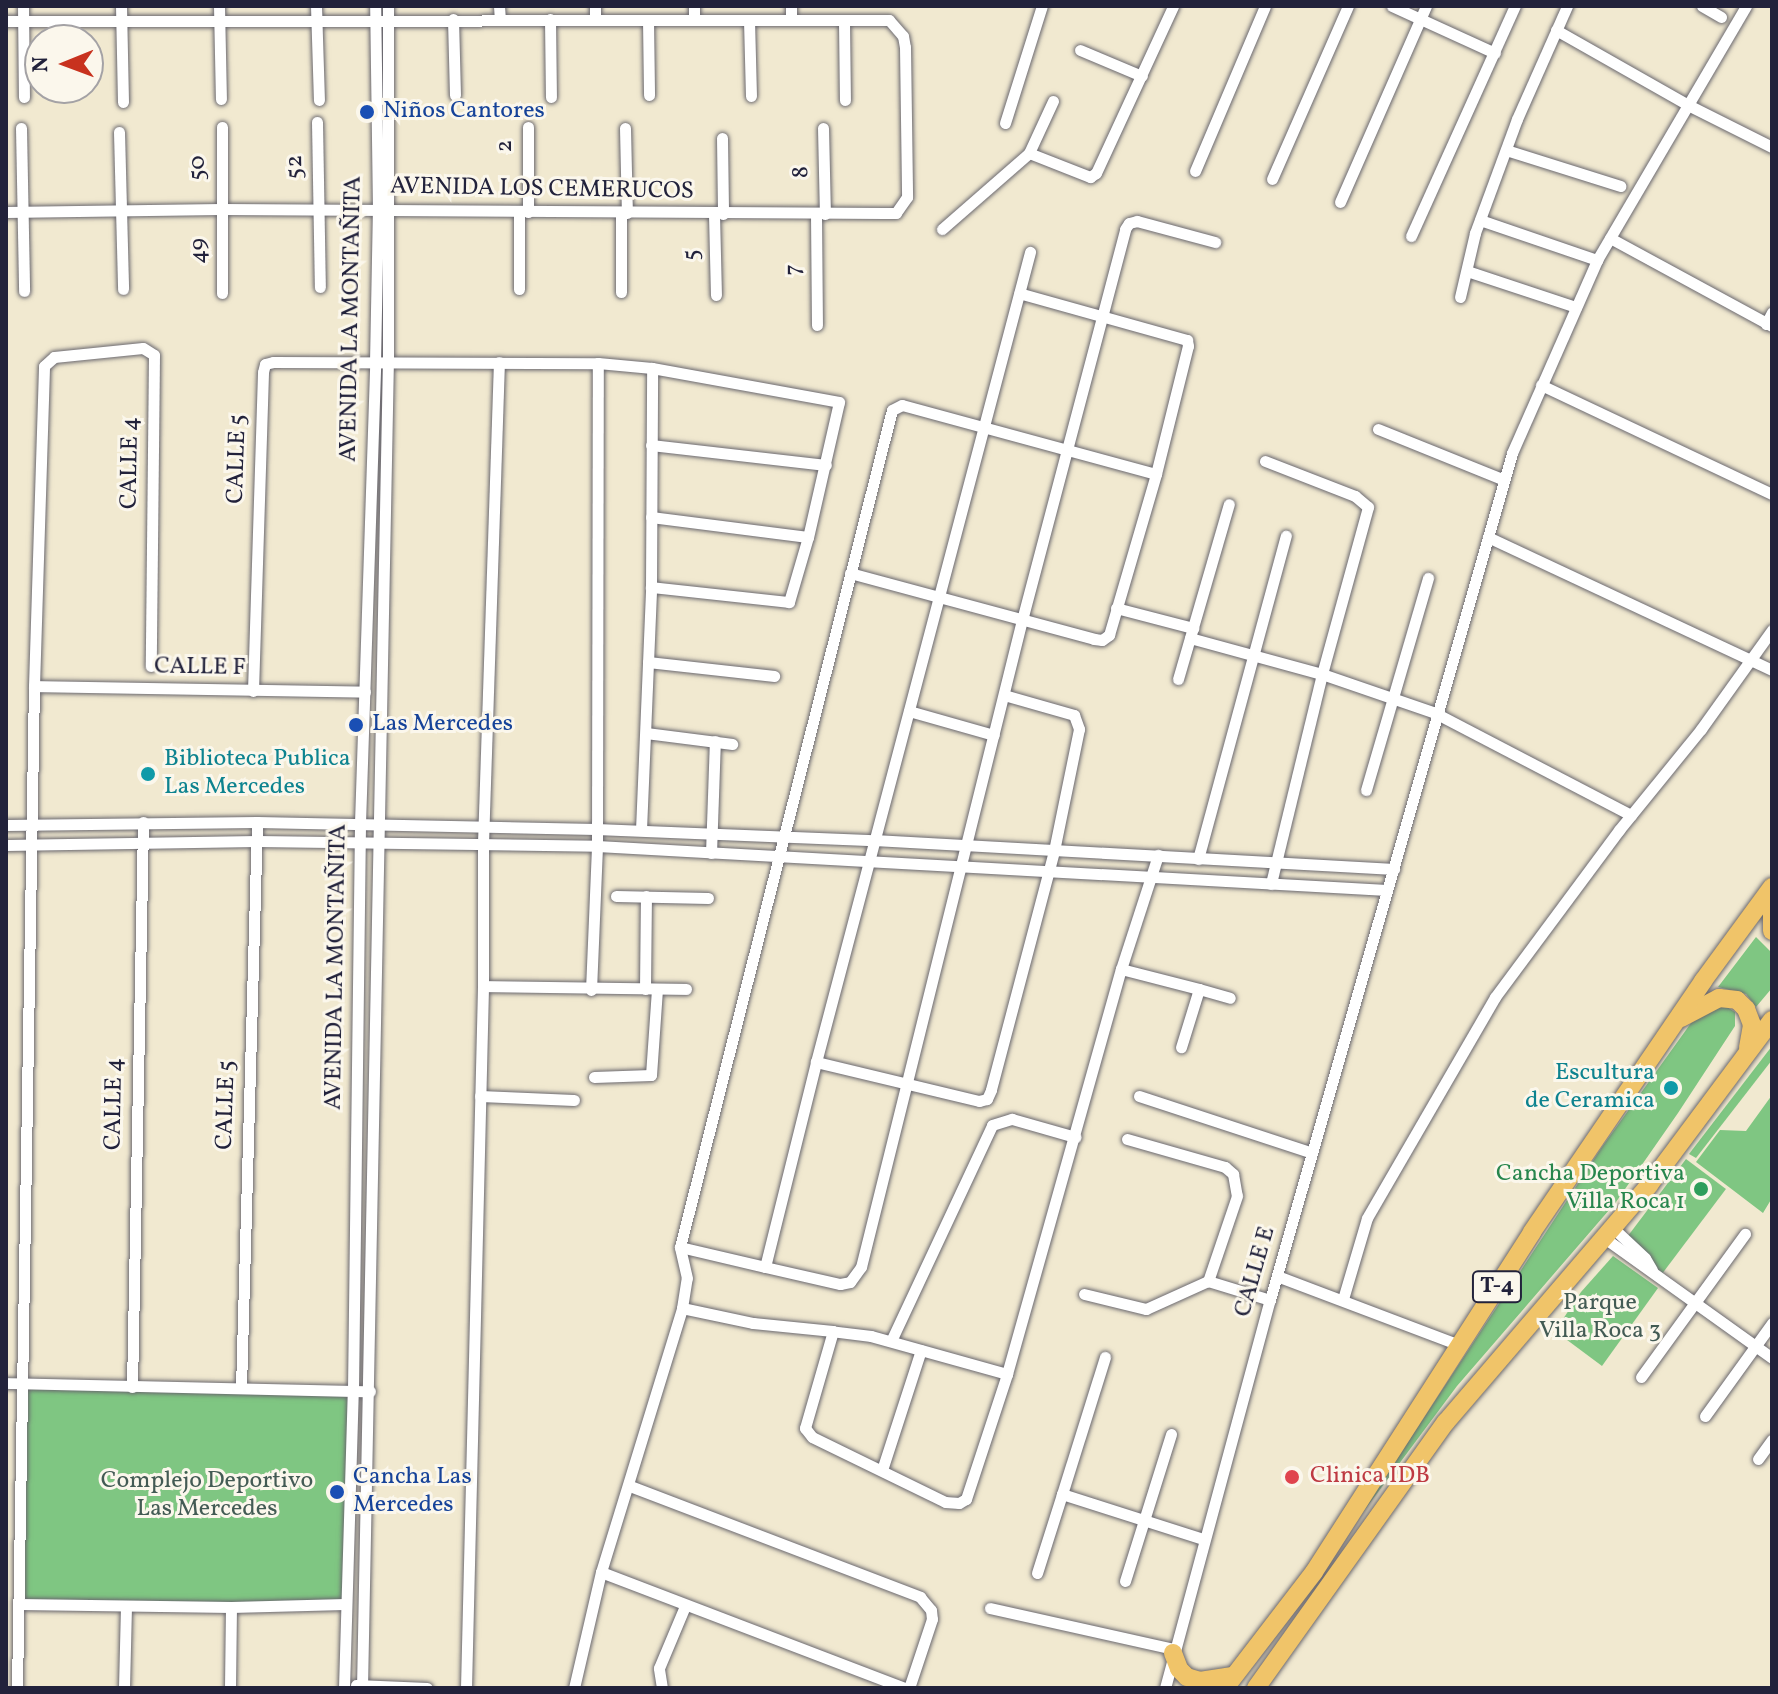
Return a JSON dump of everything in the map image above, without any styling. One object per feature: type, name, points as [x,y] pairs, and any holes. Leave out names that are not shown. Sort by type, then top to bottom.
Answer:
[{"type":"highway","name":"T-4","points":[[1229,1682],[1314,1572],[1532,1232],[1772,887]]},
{"type":"highway","points":[[1772,910],[1772,931]]},
{"type":"highway","name":"T-4","points":[[1678,1020],[1719,998],[1737,1000],[1746,1009],[1752,1025],[1746,1054]]},
{"type":"highway","name":"T-4","points":[[1256,1688],[1446,1422],[1649,1185],[1770,1025]]},
{"type":"highway","points":[[1173,1651],[1179,1669],[1187,1677],[1200,1681],[1229,1682]]},
{"type":"street","points":[[23,6],[24,97]]},
{"type":"street","points":[[121,6],[123,102]]},
{"type":"street","points":[[219,6],[221,99]]},
{"type":"street","points":[[316,6],[319,100]]},
{"type":"street","name":"AVENIDA LA MONTAÑITA","points":[[362,1686],[388,362],[375,6]]},
{"type":"street","name":"AVENIDA LA MONTAÑITA","points":[[344,1686],[353,1390],[360,823],[375,362],[384,210],[388,6]]},
{"type":"street","points":[[499,6],[500,20]]},
{"type":"street","points":[[595,6],[595,20]]},
{"type":"street","points":[[694,6],[694,20]]},
{"type":"street","points":[[791,6],[791,20]]},
{"type":"street","points":[[6,21],[844,21],[889,20],[889,6]]},
{"type":"street","points":[[1005,123],[1042,6]]},
{"type":"street","points":[[1029,153],[1083,177],[1096,173],[1173,6]]},
{"type":"street","points":[[1195,171],[1265,6]]},
{"type":"street","points":[[1272,179],[1348,6]]},
{"type":"street","points":[[1392,6],[1495,53]]},
{"type":"street","points":[[1340,202],[1426,6]]},
{"type":"street","points":[[1411,236],[1515,6]]},
{"type":"street","points":[[1460,297],[1480,220],[1567,6]]},
{"type":"street","points":[[1702,6],[1721,17]]},
{"type":"street","name":"CALLE E","points":[[1165,1688],[1270,1300],[1394,869],[1435,713],[1504,480],[1541,385],[1597,260],[1746,6]]},
{"type":"street","points":[[453,19],[455,95]]},
{"type":"street","points":[[550,19],[551,97]]},
{"type":"street","points":[[648,20],[649,95]]},
{"type":"street","points":[[749,20],[751,96]]},
{"type":"street","name":"AVENIDA LOS CEMERUCOS","points":[[6,212],[221,209],[896,213],[907,197],[905,47],[903,36],[889,20]]},
{"type":"street","points":[[844,21],[845,100]]},
{"type":"street","points":[[1556,30],[1686,104],[1772,147]]},
{"type":"street","points":[[1080,50],[1142,76]]},
{"type":"street","points":[[942,229],[1029,153],[1053,101]]},
{"type":"street","name":"52","points":[[317,122],[320,287]]},
{"type":"street","name":"50","points":[[221,209],[222,127]]},
{"type":"street","name":"2","points":[[519,289],[528,127]]},
{"type":"street","points":[[21,128],[24,291]]},
{"type":"street","points":[[621,292],[625,128]]},
{"type":"street","name":"8","points":[[821,214],[823,128]]},
{"type":"street","points":[[119,132],[123,289]]},
{"type":"street","name":"5","points":[[716,295],[722,138]]},
{"type":"street","points":[[1506,150],[1620,186]]},
{"type":"street","name":"49","points":[[221,209],[222,293]]},
{"type":"street","name":"7","points":[[817,325],[821,214]]},
{"type":"street","points":[[1480,220],[1597,260]]},
{"type":"street","points":[[680,1247],[830,1284],[850,1282],[856,1276],[1022,620],[1129,223],[1137,221],[1215,242]]},
{"type":"street","points":[[1610,238],[1770,321]]},
{"type":"street","points":[[765,1267],[868,862],[1030,252]]},
{"type":"street","points":[[1467,271],[1576,307]]},
{"type":"street","points":[[850,573],[1102,640],[1109,635],[1156,474],[1187,340],[1019,293]]},
{"type":"street","name":"CALLE 4","points":[[34,686],[44,366],[54,357],[143,348],[154,355],[151,666]]},
{"type":"street","points":[[375,362],[598,363],[652,368],[835,399],[841,408],[789,602],[651,587]]},
{"type":"street","name":"CALLE 5","points":[[253,691],[265,364],[375,362]]},
{"type":"street","points":[[466,1688],[483,986],[483,826],[499,362]]},
{"type":"street","points":[[591,990],[597,846],[598,363]]},
{"type":"street","points":[[641,830],[651,587],[652,368]]},
{"type":"street","points":[[1541,385],[1772,494]]},
{"type":"street","points":[[574,1688],[601,1572],[630,1486],[682,1308],[687,1278],[680,1247],[850,573],[896,406],[1156,474]]},
{"type":"street","points":[[1378,429],[1504,480]]},
{"type":"street","points":[[651,445],[826,465]]},
{"type":"street","points":[[1265,461],[1355,496],[1368,507],[1322,674],[1271,884]]},
{"type":"street","points":[[1178,679],[1229,504]]},
{"type":"street","points":[[651,517],[808,537]]},
{"type":"street","points":[[1198,859],[1286,536]]},
{"type":"street","points":[[1488,537],[1772,670]]},
{"type":"street","points":[[1366,790],[1428,578]]},
{"type":"street","points":[[1116,608],[1435,713],[1631,815]]},
{"type":"street","points":[[1343,1299],[1367,1218],[1495,997],[1631,815],[1701,729],[1772,630]]},
{"type":"street","points":[[648,662],[774,676]]},
{"type":"street","points":[[17,1688],[34,686]]},
{"type":"street","name":"CALLE F","points":[[34,686],[365,692]]},
{"type":"street","points":[[816,1062],[979,1101],[987,1099],[1054,851],[1078,736],[1078,721],[1074,715],[1004,695]]},
{"type":"street","points":[[909,711],[994,735]]},
{"type":"street","points":[[646,733],[732,744]]},
{"type":"street","points":[[711,853],[715,741]]},
{"type":"street","name":"CALLE 4","points":[[132,1387],[143,822]]},
{"type":"street","points":[[6,825],[257,822],[641,830],[1394,869]]},
{"type":"street","name":"CALLE 5","points":[[241,1388],[257,822]]},
{"type":"street","points":[[6,845],[257,841],[597,846],[1387,890]]},
{"type":"street","points":[[833,1331],[805,1428],[812,1437],[945,1502],[959,1503],[966,1499],[1007,1374],[1121,969],[1158,855]]},
{"type":"street","points":[[616,896],[708,898]]},
{"type":"street","points":[[594,1077],[651,1075],[651,989],[646,896]]},
{"type":"street","points":[[1121,969],[1230,998]]},
{"type":"street","points":[[483,986],[591,990],[686,989]]},
{"type":"street","points":[[1181,1047],[1199,989]]},
{"type":"street","points":[[480,1096],[574,1100]]},
{"type":"street","points":[[1139,1096],[1312,1153]]},
{"type":"street","points":[[891,1341],[992,1125],[1012,1119],[1075,1137]]},
{"type":"street","points":[[1127,1139],[1225,1167],[1233,1174],[1237,1196],[1208,1281]]},
{"type":"street","points":[[1607,1232],[1641,1267],[1652,1270],[1772,1358]]},
{"type":"street","points":[[1641,1377],[1745,1234]]},
{"type":"street","points":[[1277,1276],[1460,1345]]},
{"type":"street","points":[[1084,1294],[1146,1309],[1208,1281],[1270,1300]]},
{"type":"street","points":[[682,1308],[753,1323],[833,1331],[891,1341],[1007,1374]]},
{"type":"street","points":[[1705,1416],[1772,1323]]},
{"type":"street","points":[[882,1470],[921,1350]]},
{"type":"street","points":[[1037,1573],[1105,1357]]},
{"type":"street","points":[[6,1383],[370,1391]]},
{"type":"street","points":[[1125,1581],[1171,1434]]},
{"type":"street","points":[[1758,1459],[1772,1440]]},
{"type":"street","points":[[601,1572],[906,1688],[932,1619],[927,1602],[920,1597],[630,1486]]},
{"type":"street","points":[[1062,1494],[1203,1539]]},
{"type":"street","points":[[19,1604],[231,1607],[345,1604]]},
{"type":"street","points":[[124,1688],[126,1606]]},
{"type":"street","points":[[662,1688],[659,1668],[685,1606]]},
{"type":"street","points":[[230,1688],[231,1607]]},
{"type":"street","points":[[990,1608],[1173,1651]]},
{"type":"street","points":[[1268,1688],[1281,1653]]},
{"type":"street","points":[[344,1686],[427,1688]]},
{"type":"green space","points":[[1756,937],[1772,953],[1772,988],[1756,1007],[1746,994],[1718,987]]},
{"type":"green space","points":[[1711,1007],[1727,1007],[1735,1012],[1735,1026],[1678,1113],[1616,1202],[1457,1386],[1352,1527],[1602,1147],[1691,1023]]},
{"type":"green space","points":[[1772,1046],[1772,1060],[1696,1158],[1689,1154]]},
{"type":"green space","points":[[1772,1095],[1772,1198],[1763,1213],[1696,1162],[1720,1130],[1746,1131]]},
{"type":"green space","name":"Parque Villa Roca 3","points":[[1686,1159],[1726,1189],[1663,1273],[1623,1243]]},
{"type":"green space","name":"Parque Villa Roca 3","points":[[1613,1256],[1658,1288],[1602,1366],[1555,1331],[1581,1292]]},
{"type":"green space","name":"Complejo Deportivo Las Mercedes","points":[[25,1389],[348,1395],[344,1606],[21,1600]]},
{"type":"place","name":"Niños Cantores","points":[[367,112]]},
{"type":"place","name":"Las Mercedes","points":[[356,725]]},
{"type":"place","name":"Biblioteca Publica Las Mercedes","points":[[148,774]]},
{"type":"place","name":"Escultura de Ceramica","points":[[1671,1088]]},
{"type":"place","name":"Cancha Deportiva Villa Roca 1","points":[[1701,1189]]},
{"type":"place","name":"Clinica IDB","points":[[1292,1477]]},
{"type":"place","name":"Cancha Las Mercedes","points":[[337,1492]]}]
